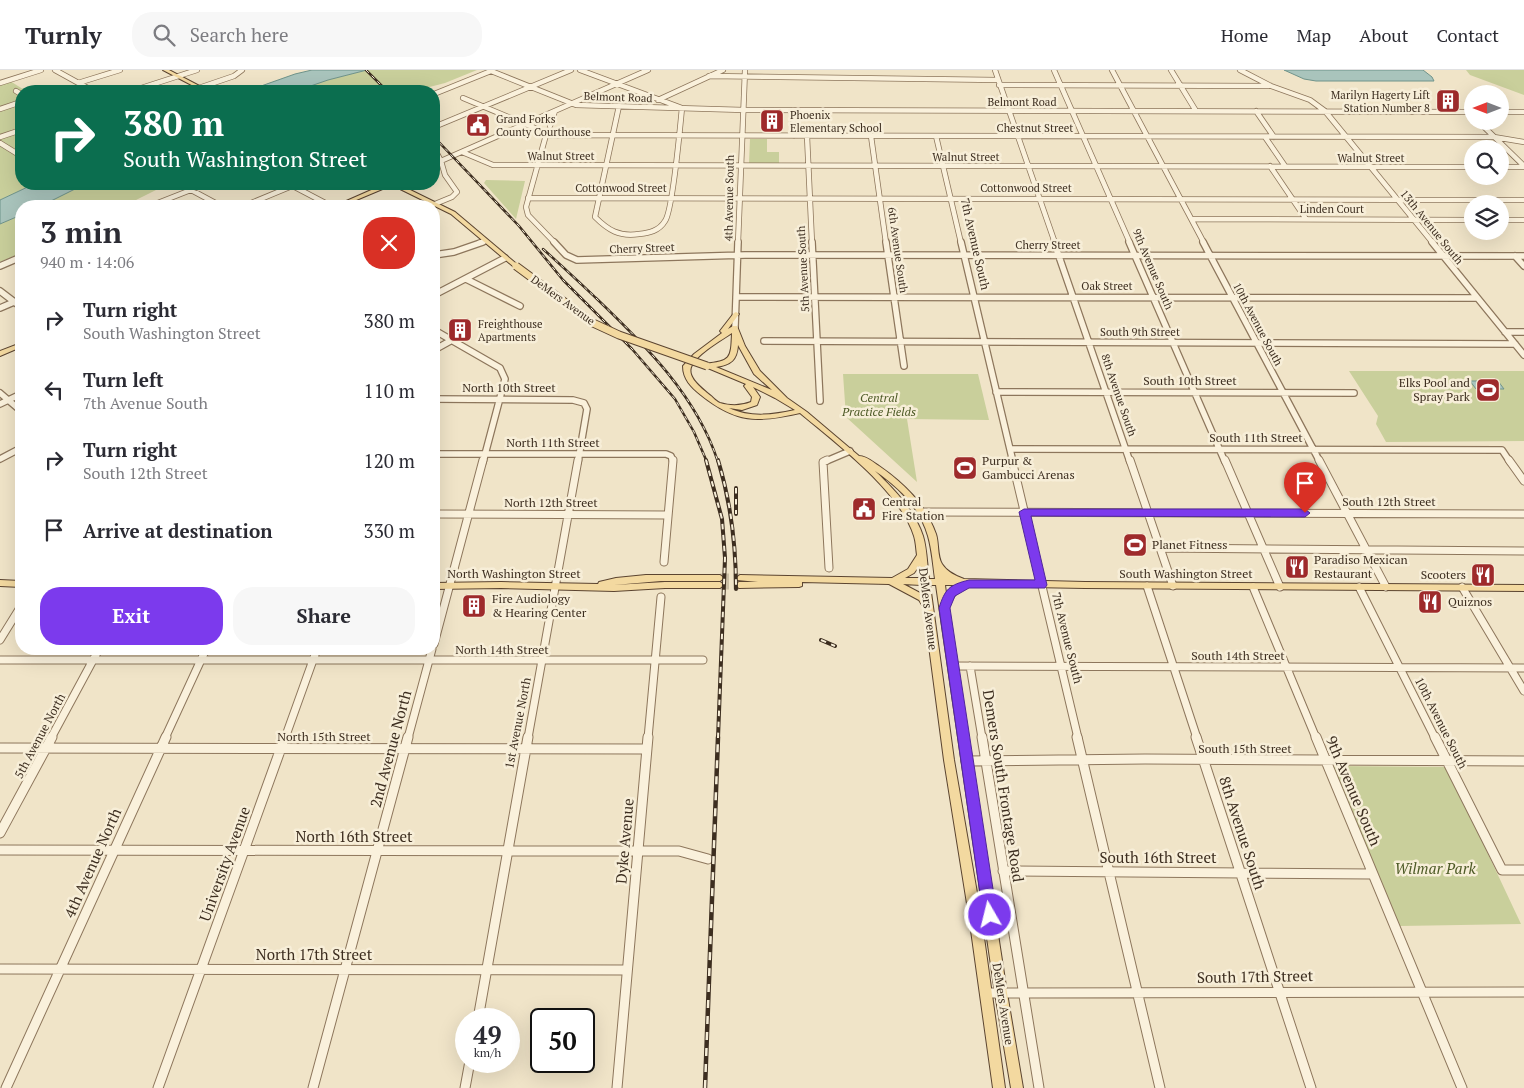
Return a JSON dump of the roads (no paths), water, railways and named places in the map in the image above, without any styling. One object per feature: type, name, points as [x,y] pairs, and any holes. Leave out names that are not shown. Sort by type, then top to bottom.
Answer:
[{"type":"main road","points":[[165,70],[194,85]]},
{"type":"main road","points":[[352,200],[375,190]]},
{"type":"main road","name":"DeMers Avenue","points":[[405,190],[424,200]]},
{"type":"main road","name":"DeMers Avenue","points":[[440,208],[453,213],[485,242],[593,323],[619,335],[707,366],[787,401],[850,451],[904,507],[915,525],[921,556],[949,760],[999,1088]]},
{"type":"main road","points":[[710,344],[736,314]]},
{"type":"main road","points":[[707,366],[726,364],[730,361],[734,355],[735,327]]},
{"type":"main road","points":[[735,327],[696,355],[687,366],[688,379],[718,406],[728,412],[744,417],[778,417],[800,411]]},
{"type":"main road","points":[[735,327],[742,346],[757,372],[787,401]]},
{"type":"main road","points":[[0,354],[15,348]]},
{"type":"main road","points":[[698,389],[725,405],[742,408],[754,403],[756,397],[751,388],[742,381]]},
{"type":"main road","name":"DeMers Avenue","points":[[850,451],[878,468],[913,498],[923,512],[933,537],[1017,1088]]},
{"type":"main road","points":[[888,490],[900,485]]},
{"type":"main road","points":[[890,583],[911,571],[921,556]]},
{"type":"main road","points":[[938,565],[949,576],[969,584]]},
{"type":"main road","name":"North Washington Street","points":[[440,586],[595,586],[720,582]]},
{"type":"main road","name":"South Washington Street","points":[[740,582],[1524,588]]},
{"type":"main road","points":[[890,583],[923,598],[928,608]]},
{"type":"main road","points":[[0,584],[15,584]]},
{"type":"main road","points":[[944,608],[946,599],[954,590],[969,584]]},
{"type":"main road","points":[[949,760],[966,760]]},
{"type":"street","points":[[0,83],[41,70]]},
{"type":"street","points":[[55,70],[78,84],[120,70]]},
{"type":"street","points":[[150,85],[197,70]]},
{"type":"street","points":[[208,85],[234,76],[242,70]]},
{"type":"street","points":[[440,92],[501,70]]},
{"type":"street","points":[[440,124],[571,70]]},
{"type":"street","points":[[580,70],[682,108],[677,135],[671,198],[666,221],[653,232],[632,235],[619,234],[607,229],[595,217],[619,106]]},
{"type":"street","points":[[440,202],[457,192],[445,175],[441,161],[648,70]]},
{"type":"street","points":[[644,107],[723,70]]},
{"type":"street","name":"4th Avenue South","points":[[735,327],[745,70]]},
{"type":"street","points":[[793,70],[794,78]]},
{"type":"street","name":"8th Avenue South","points":[[994,70],[1173,586]]},
{"type":"street","name":"9th Avenue South","points":[[1054,70],[1070,111],[1280,587]]},
{"type":"street","name":"10th Avenue South","points":[[1112,70],[1386,587]]},
{"type":"street","points":[[1172,70],[1196,111]]},
{"type":"street","points":[[1240,70],[1271,86],[1310,100],[1326,111]]},
{"type":"street","points":[[493,72],[572,103]]},
{"type":"street","points":[[710,76],[998,80]]},
{"type":"street","points":[[999,85],[1271,86]]},
{"type":"street","points":[[463,98],[542,131],[546,135],[528,198]]},
{"type":"street","name":"Belmont Road","points":[[572,103],[744,110],[1464,112]]},
{"type":"street","points":[[0,109],[15,104]]},
{"type":"street","points":[[793,110],[794,136]]},
{"type":"street","points":[[550,126],[555,111]]},
{"type":"street","points":[[1256,111],[1274,137]]},
{"type":"street","name":"13th Avenue South","points":[[1326,111],[1345,137],[1524,355]]},
{"type":"street","points":[[1509,112],[1524,112]]},
{"type":"street","points":[[1487,130],[1524,166]]},
{"type":"street","points":[[0,137],[15,132]]},
{"type":"street","name":"Chestnut Street","points":[[546,135],[1494,137],[1524,142]]},
{"type":"street","name":"5th Avenue South","points":[[807,136],[820,401]]},
{"type":"street","name":"6th Avenue South","points":[[871,136],[904,366]]},
{"type":"street","name":"7th Avenue South","points":[[936,136],[1160,1088]]},
{"type":"street","points":[[1265,137],[1285,166]]},
{"type":"street","points":[[0,143],[15,152]]},
{"type":"street","name":"Walnut Street","points":[[462,152],[494,165],[1464,167]]},
{"type":"street","points":[[1270,166],[1306,219]]},
{"type":"street","points":[[1509,167],[1524,166]]},
{"type":"street","points":[[166,200],[192,190],[210,200]]},
{"type":"street","points":[[257,200],[279,190]]},
{"type":"street","points":[[303,190],[320,200]]},
{"type":"street","name":"Cottonwood Street","points":[[528,198],[1524,200]]},
{"type":"street","name":"Cherry Street","points":[[528,198],[526,208],[528,215],[566,255],[572,258],[588,260],[738,255],[1524,256]]},
{"type":"street","name":"Linden Court","points":[[1192,219],[1464,220]]},
{"type":"street","points":[[1509,220],[1524,220]]},
{"type":"street","points":[[440,254],[454,252],[485,242]]},
{"type":"street","points":[[1515,256],[1524,266]]},
{"type":"street","points":[[440,293],[506,258]]},
{"type":"street","points":[[0,266],[15,260]]},
{"type":"street","points":[[466,279],[520,306]]},
{"type":"street","points":[[0,291],[14,302],[0,308]]},
{"type":"street","name":"Oak Street","points":[[736,297],[1152,296],[1477,298]]},
{"type":"street","points":[[1505,332],[1524,332]]},
{"type":"street","points":[[440,333],[503,372],[505,380],[440,621]]},
{"type":"street","points":[[440,347],[452,340]]},
{"type":"street","name":"South 9th Street","points":[[764,342],[1515,344]]},
{"type":"street","name":"South 10th Street","points":[[996,392],[1354,393]]},
{"type":"street","points":[[0,393],[15,406]]},
{"type":"street","points":[[0,404],[15,397]]},
{"type":"street","name":"North 10th Street","points":[[440,400],[573,400],[584,402]]},
{"type":"street","name":"1st Avenue North","points":[[480,1008],[588,409],[584,402]]},
{"type":"street","name":"South 11th Street","points":[[1010,449],[1502,450],[1524,481]]},
{"type":"street","points":[[0,459],[15,451]]},
{"type":"street","points":[[828,568],[823,462],[850,451]]},
{"type":"street","name":"North 11th Street","points":[[440,454],[666,454],[671,456],[673,461],[668,515]]},
{"type":"street","name":"South 12th Street","points":[[923,512],[1524,514]]},
{"type":"street","name":"North 12th Street","points":[[440,514],[668,515]]},
{"type":"street","points":[[664,562],[668,515]]},
{"type":"street","points":[[1160,548],[1524,551]]},
{"type":"street","name":"8th Avenue South","points":[[1148,586],[1311,1088]]},
{"type":"street","name":"9th Avenue South","points":[[1253,587],[1462,1088]]},
{"type":"street","name":"10th Avenue South","points":[[1359,587],[1502,870],[1524,870]]},
{"type":"street","points":[[1462,587],[1524,691]]},
{"type":"street","name":"Dyke Avenue","points":[[617,1088],[661,597]]},
{"type":"street","points":[[0,640],[15,616]]},
{"type":"street","name":"5th Avenue North","points":[[0,833],[96,655]]},
{"type":"street","name":"4th Avenue North","points":[[6,1088],[203,655]]},
{"type":"street","name":"University Avenue","points":[[158,1088],[315,655]]},
{"type":"street","name":"2nd Avenue North","points":[[313,1088],[430,655]]},
{"type":"street","name":"North 14th Street","points":[[0,660],[703,660]]},
{"type":"street","name":"South 14th Street","points":[[952,666],[1524,668]]},
{"type":"street","name":"Demers South Frontage Road","points":[[970,666],[1038,1088]]},
{"type":"street","name":"North 15th Street","points":[[0,748],[647,749]]},
{"type":"street","name":"South 15th Street","points":[[966,760],[1524,761]]},
{"type":"street","name":"North 16th Street","points":[[0,850],[679,851],[708,859]]},
{"type":"street","name":"South 16th Street","points":[[1003,871],[1372,874]]},
{"type":"street","name":"North 17th Street","points":[[0,969],[628,970]]},
{"type":"street","name":"South 17th Street","points":[[986,993],[1138,993],[1279,990],[1524,992]]},
{"type":"street","points":[[465,1088],[468,1073]]},
{"type":"water","points":[[312,70],[367,70],[313,85],[264,85]]},
{"type":"water","points":[[1284,70],[1423,70],[1434,81],[1316,81],[1304,79]]},
{"type":"water","points":[[21,190],[73,190],[53,200],[15,200],[15,218],[0,224],[0,200]]},
{"type":"water","points":[[1470,381],[1498,381],[1504,389],[1476,389]]},
{"type":"tunnel","points":[[720,578],[740,578]]},
{"type":"tunnel","points":[[720,585],[739,585]]},
{"type":"railway","points":[[366,70],[381,85]]},
{"type":"railway","points":[[440,143],[519,226],[563,280],[632,349],[675,399],[694,432],[707,462]]},
{"type":"railway","points":[[543,249],[633,334],[668,373],[697,415],[709,438],[718,462]]},
{"type":"railway","points":[[706,460],[722,519],[725,558],[718,738]]},
{"type":"railway","points":[[718,460],[732,524],[736,589]]},
{"type":"railway","points":[[736,488],[736,514]]},
{"type":"railway","points":[[821,640],[835,646]]},
{"type":"railway","points":[[705,1088],[718,737]]},
{"type":"place","name":"Marilyn Hagerty Lift Station Number 8","points":[[1448,101]]},
{"type":"place","name":"Phoenix Elementary School","points":[[772,121]]},
{"type":"place","name":"Grand Forks County Courthouse","points":[[478,125]]},
{"type":"place","name":"Freighthouse Apartments","points":[[460,330]]},
{"type":"place","name":"Elks Pool and Spray Park","points":[[1488,390]]},
{"type":"place","name":"Purpur & Gambucci Arenas","points":[[965,468]]},
{"type":"place","name":"Central Fire Station","points":[[864,509]]},
{"type":"place","name":"Planet Fitness","points":[[1135,545]]},
{"type":"place","name":"Paradiso Mexican Restaurant","points":[[1297,567]]},
{"type":"place","name":"Scooters","points":[[1483,575]]},
{"type":"place","name":"Quiznos","points":[[1430,602]]},
{"type":"place","name":"Fire Audiology & Hearing Center","points":[[474,606]]},
{"type":"park label","name":"Central Practice Fields","points":[[879,405]]},
{"type":"park label","name":"Wilmar Park","points":[[1435,869]]}]
